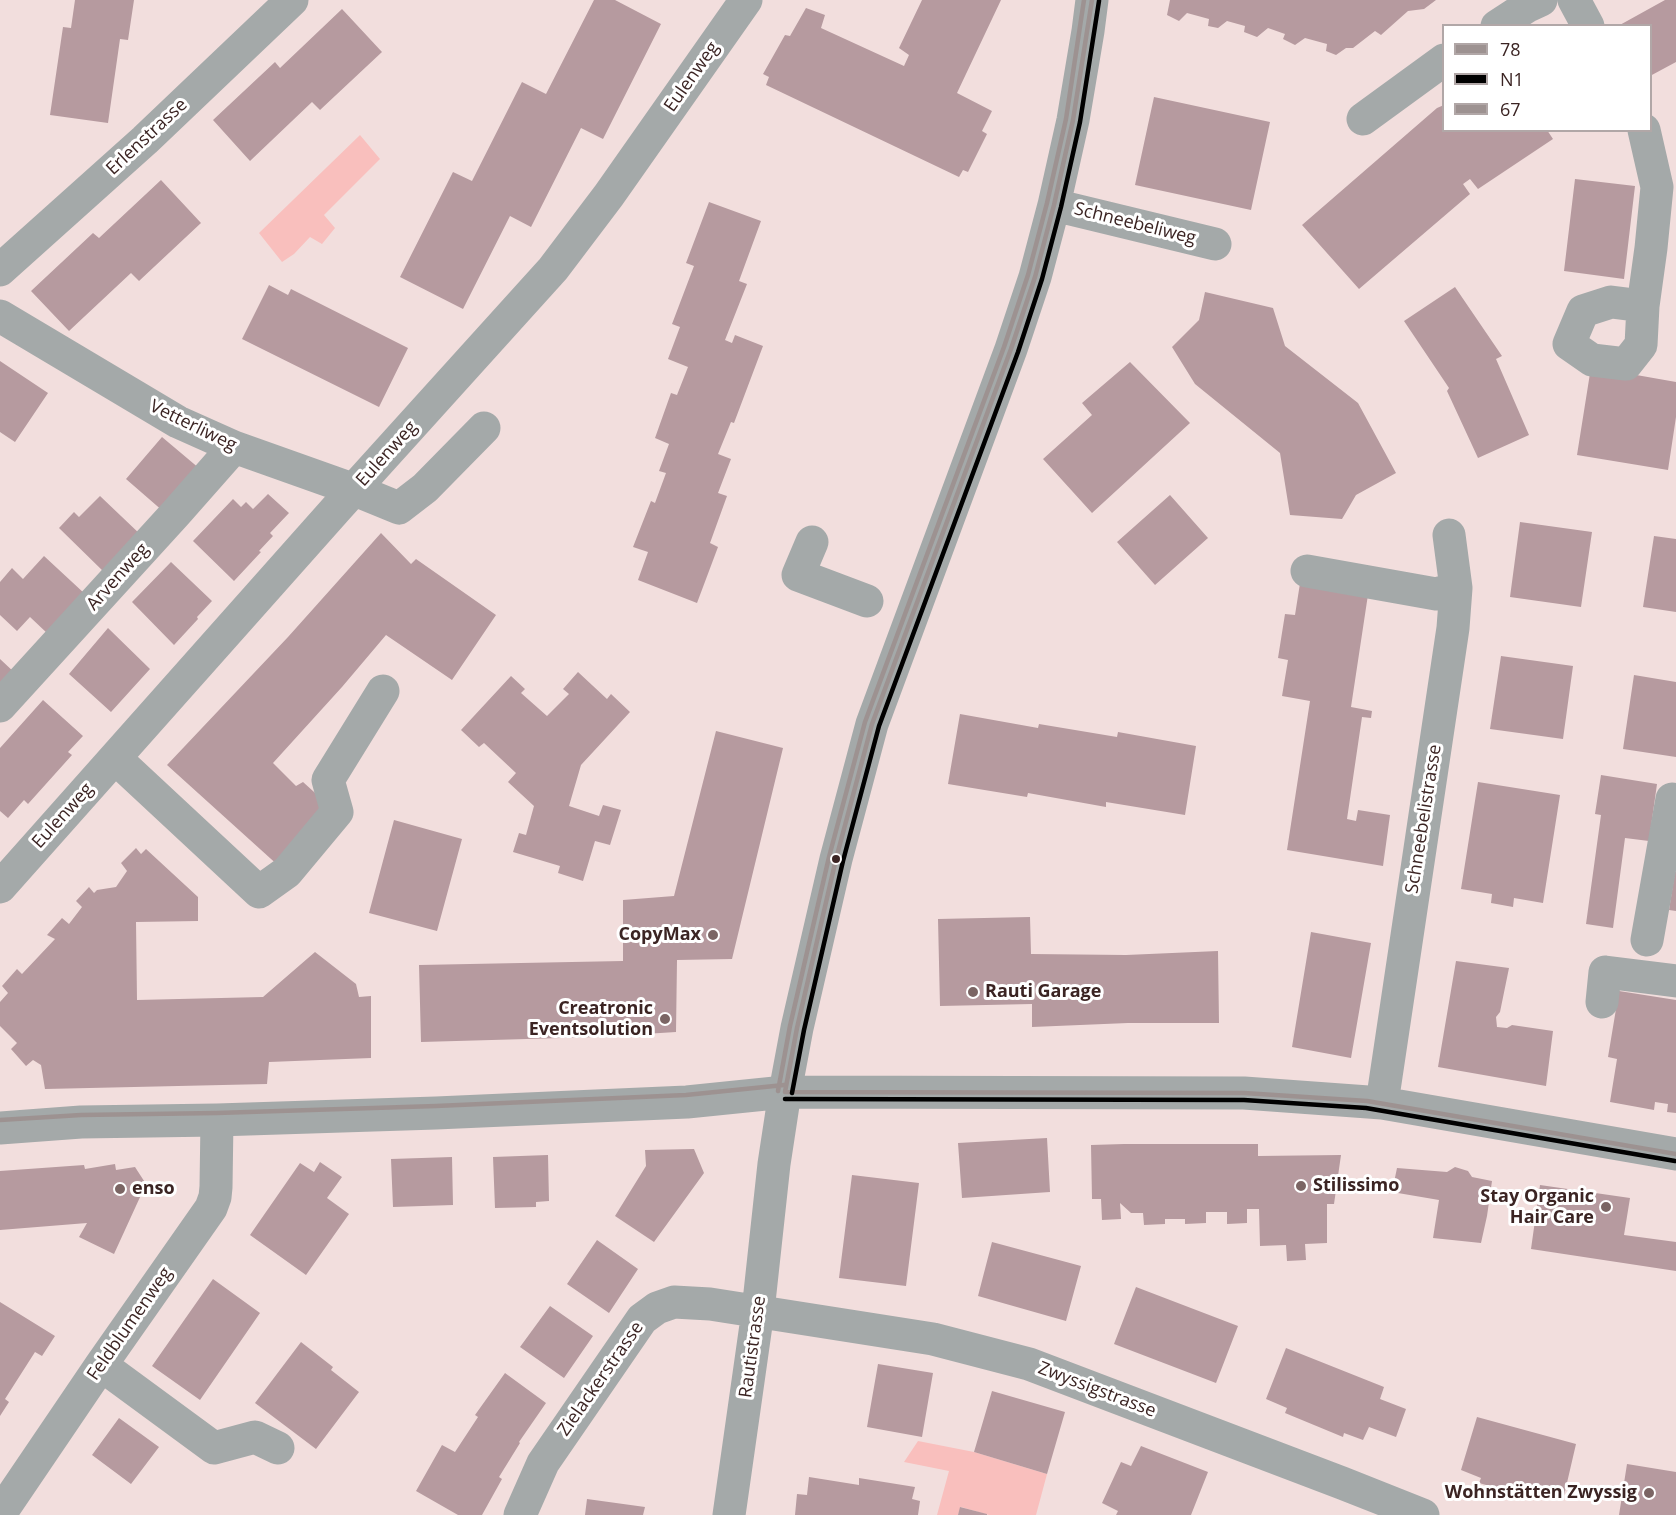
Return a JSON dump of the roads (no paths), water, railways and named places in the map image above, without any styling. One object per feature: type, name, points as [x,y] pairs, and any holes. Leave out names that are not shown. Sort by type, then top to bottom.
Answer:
[{"type":"street","name":"Erlenstrasse","points":[[0,270],[145,140],[292,0]]},
{"type":"street","name":"Eulenweg","points":[[0,887],[553,269],[609,195],[745,0]]},
{"type":"street","name":"Rautistrasse","points":[[729,1515],[759,1311],[774,1164],[785,1092],[797,1028],[836,859],[872,724],[1011,349],[1035,277],[1073,120],[1092,0]]},
{"type":"street","points":[[1500,24],[1541,0]]},
{"type":"street","points":[[1574,0],[1587,24]]},
{"type":"street","points":[[1363,119],[1442,61]]},
{"type":"street","points":[[1643,306],[1657,187],[1644,132]]},
{"type":"street","name":"Schneebeliweg","points":[[1054,205],[1215,244]]},
{"type":"street","name":"Vetterliweg","points":[[0,316],[178,422],[234,447],[399,508],[425,488],[483,428]]},
{"type":"street","name":"Arvenweg","points":[[0,706],[234,447]]},
{"type":"street","name":"Schneebelistrasse","points":[[1382,1103],[1453,628],[1456,588],[1449,535]]},
{"type":"street","points":[[812,542],[796,578],[867,601]]},
{"type":"street","points":[[1307,571],[1436,594],[1456,588]]},
{"type":"street","points":[[115,758],[259,892],[287,872],[337,812],[328,780],[383,691]]},
{"type":"street","points":[[1647,940],[1672,799],[1676,800]]},
{"type":"street","points":[[1602,1002],[1605,972],[1676,981]]},
{"type":"street","points":[[0,1128],[81,1122],[436,1113],[663,1103],[785,1092],[1244,1093],[1382,1103],[1676,1154]]},
{"type":"street","name":"Feldblumenweg","points":[[15,1504],[101,1365],[211,1208],[216,1187],[217,1120]]},
{"type":"street","name":"Zielackerstrasse","points":[[520,1515],[543,1463],[642,1318],[657,1308],[674,1302],[710,1304],[759,1311]]},
{"type":"street","name":"Zwyssigstrasse","points":[[759,1311],[933,1339],[1029,1364],[1423,1515]]},
{"type":"street","points":[[101,1365],[214,1448],[255,1437],[278,1448]]},
{"type":"place","name":"CopyMax","points":[[713,935]]},
{"type":"place","name":"Rauti Garage","points":[[973,992]]},
{"type":"place","name":"Creatronic Eventsolution","points":[[665,1019]]},
{"type":"place","name":"Stilissimo","points":[[1301,1186]]},
{"type":"place","name":"enso","points":[[120,1189]]},
{"type":"place","name":"Stay Organic Hair Care","points":[[1606,1207]]},
{"type":"place","name":"Wohnstätten Zwyssig","points":[[1649,1493]]}]
